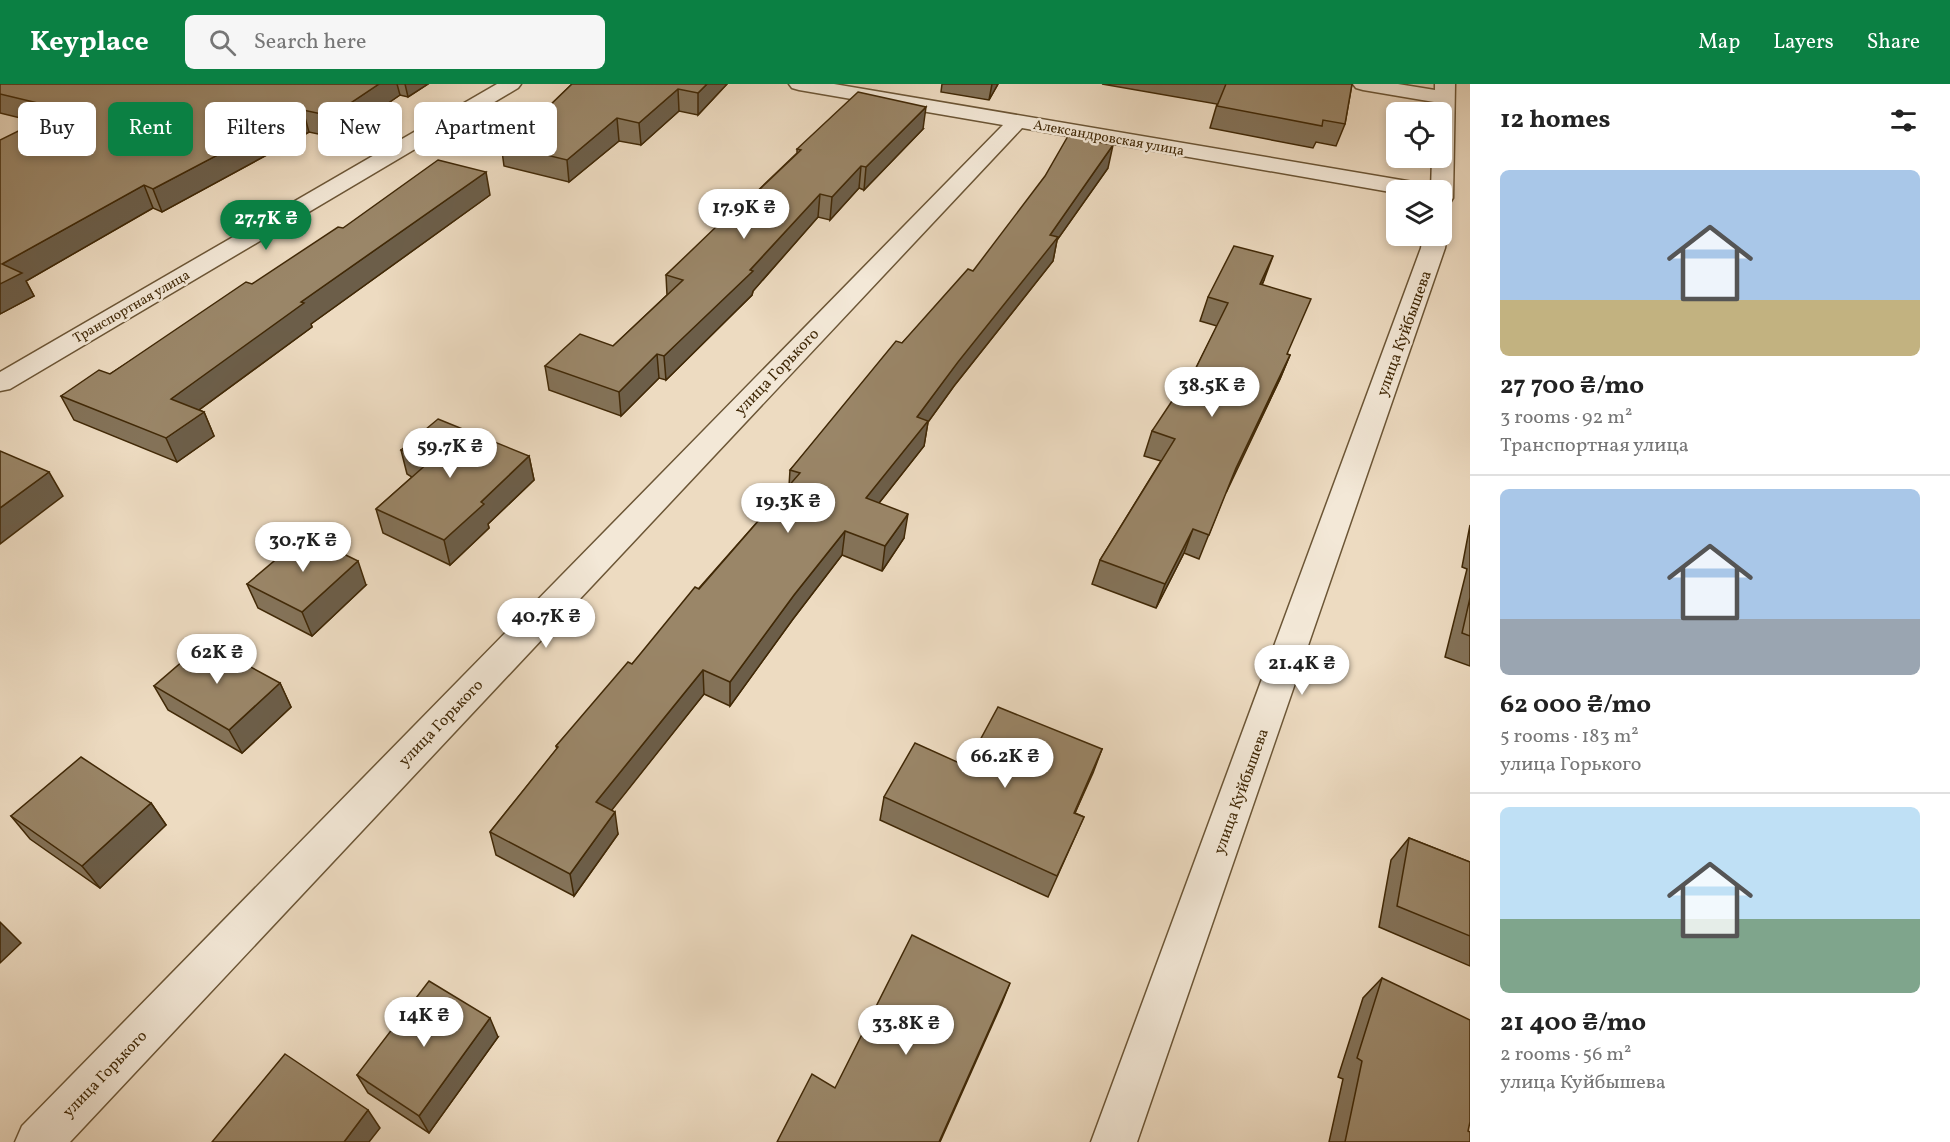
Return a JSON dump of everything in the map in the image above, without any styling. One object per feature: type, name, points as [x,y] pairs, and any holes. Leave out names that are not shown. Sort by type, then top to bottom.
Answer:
[{"type":"street","name":"Транспортная улица","points":[[0,383],[511,84]]},
{"type":"street","name":"Александровская улица","points":[[799,84],[1386,184]]},
{"type":"street","points":[[1364,84],[1445,91],[1446,180]]},
{"type":"street","name":"улица Горького","points":[[38,1142],[1018,122]]},
{"type":"street","name":"улица Куйбышева","points":[[1114,1142],[1433,246]]},
{"type":"building","points":[[0,84],[379,84],[352,102],[318,102],[318,113],[306,111],[306,102],[205,102],[205,156],[216,156],[153,189],[144,185],[2,264],[22,273],[0,284],[0,140],[18,131],[18,156],[96,156],[96,102],[34,102],[0,94]]},
{"type":"building","points":[[572,84],[707,84],[698,93],[678,89],[639,123],[617,118],[567,160],[550,156],[557,156],[557,102],[553,102]]},
{"type":"building","points":[[1226,84],[1352,84],[1345,124],[1323,120],[1322,126],[1217,106]]},
{"type":"building","points":[[858,92],[926,107],[866,167],[861,166],[832,197],[820,194],[750,270],[753,271],[664,356],[657,354],[619,392],[545,366],[580,334],[613,346],[683,280],[666,275],[801,150],[797,149]]},
{"type":"building","points":[[1068,136],[1113,145],[1050,235],[1058,237],[917,417],[928,421],[866,498],[908,514],[885,546],[845,531],[730,682],[703,670],[596,802],[615,812],[570,874],[490,832],[558,747],[556,746],[628,662],[632,664],[695,587],[699,589],[800,473],[790,470],[896,341],[902,343],[968,269],[973,271],[1045,176]]},
{"type":"building","points":[[438,160],[486,172],[301,302],[304,303],[171,399],[204,412],[166,438],[61,396],[99,370],[110,374],[246,282],[252,284],[338,227],[343,228]]},
{"type":"building","points":[[1234,246],[1273,256],[1260,284],[1311,299],[1287,354],[1290,355],[1236,468],[1209,535],[1193,529],[1165,584],[1100,560],[1175,439],[1152,431],[1174,398],[1180,400],[1228,303],[1208,297]]},
{"type":"building","points":[[438,419],[529,456],[481,502],[484,504],[444,540],[376,509],[429,462],[401,450]]},
{"type":"building","points":[[0,451],[49,472],[0,508]]},
{"type":"building","points":[[305,535],[358,561],[302,612],[247,584]]},
{"type":"building","points":[[1470,598],[1470,636],[1462,633]]},
{"type":"building","points":[[205,642],[280,683],[229,730],[154,686]]},
{"type":"building","points":[[998,707],[1102,749],[1074,813],[1084,817],[1057,876],[884,797],[915,743],[966,766]]},
{"type":"building","points":[[81,757],[151,803],[82,866],[11,816]]},
{"type":"building","points":[[1409,838],[1470,862],[1470,936],[1397,906]]},
{"type":"building","points":[[912,935],[1010,983],[939,1142],[777,1142],[812,1074],[835,1088]]},
{"type":"building","points":[[1382,978],[1470,1020],[1470,1122],[1468,1131],[1470,1142],[1345,1142],[1362,1061],[1357,1058]]},
{"type":"building","points":[[429,981],[490,1018],[419,1116],[357,1075]]},
{"type":"building","points":[[285,1054],[368,1110],[344,1142],[212,1142]]}]
